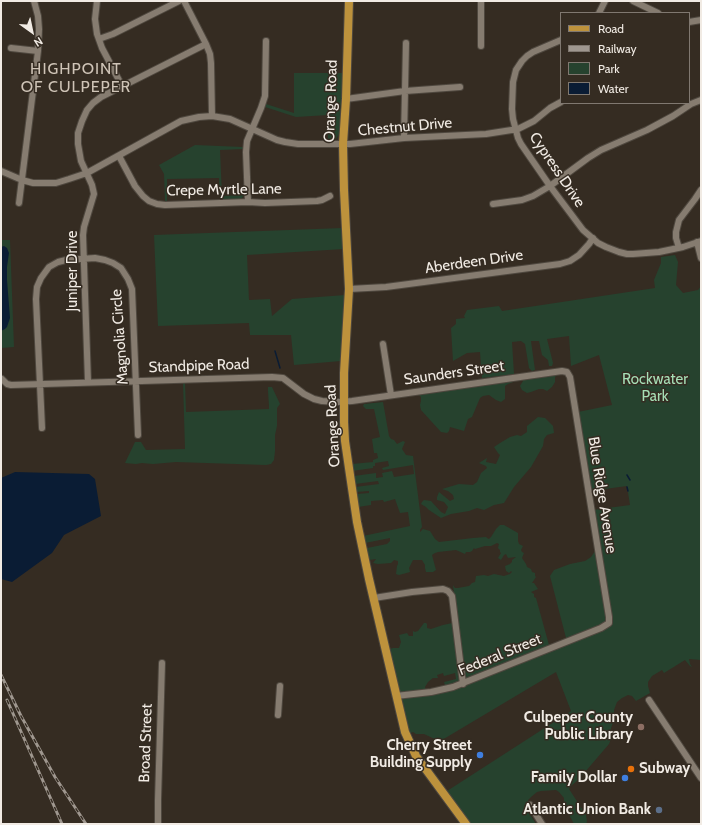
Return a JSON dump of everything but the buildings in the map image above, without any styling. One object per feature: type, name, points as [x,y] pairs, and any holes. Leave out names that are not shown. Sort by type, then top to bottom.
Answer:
[{"type":"main road","name":"Orange Road","points":[[349,1],[343,144],[349,289],[344,373],[344,402],[345,434],[350,474],[357,522],[405,732],[416,756],[466,824]]},
{"type":"street","points":[[19,203],[38,51],[38,16],[34,1]]},
{"type":"street","points":[[97,1],[95,19],[99,40],[122,86]]},
{"type":"street","points":[[99,40],[179,1]]},
{"type":"street","points":[[184,1],[210,54],[212,116]]},
{"type":"street","points":[[480,46],[481,1]]},
{"type":"street","points":[[600,12],[605,1]]},
{"type":"street","points":[[633,1],[656,12]]},
{"type":"street","points":[[690,22],[701,20]]},
{"type":"street","name":"Cypress Drive","points":[[560,40],[533,52],[522,60],[516,70],[513,82],[513,114],[521,144],[580,227],[606,247],[627,254],[659,252],[699,242]]},
{"type":"street","points":[[248,202],[247,143],[262,108],[265,96],[266,41]]},
{"type":"street","points":[[404,138],[406,43]]},
{"type":"street","name":"Juniper Drive","points":[[88,382],[83,235],[94,194],[92,185],[81,160],[78,144],[78,133],[82,121],[87,110],[101,97],[206,44]]},
{"type":"street","points":[[11,48],[38,51]]},
{"type":"street","points":[[346,99],[405,91],[460,87]]},
{"type":"street","points":[[493,204],[528,198],[539,193],[601,150],[647,130],[691,104],[701,100]]},
{"type":"street","name":"Chestnut Drive","points":[[1,171],[33,183],[56,183],[87,173],[181,121],[193,117],[212,116],[230,119],[277,140],[285,142],[350,144],[404,138],[486,134],[516,129],[526,126],[560,103]]},
{"type":"street","name":"Crepe Myrtle Lane","points":[[119,156],[135,186],[143,196],[157,204],[317,201],[330,196]]},
{"type":"street","points":[[679,248],[676,238],[679,220],[701,190]]},
{"type":"street","name":"Aberdeen Drive","points":[[349,289],[386,288],[560,264],[570,261],[579,255],[593,238]]},
{"type":"street","points":[[699,242],[701,258]]},
{"type":"street","name":"Magnolia Circle","points":[[42,428],[36,299],[38,287],[41,278],[49,267],[58,262],[95,258],[113,263],[121,268],[132,289],[138,435]]},
{"type":"street","points":[[383,344],[391,395]]},
{"type":"street","name":"Saunders Street","points":[[344,402],[562,371],[567,372]]},
{"type":"street","name":"Blue Ridge Avenue","points":[[567,372],[570,377],[609,623]]},
{"type":"street","name":"Standpipe Road","points":[[2,379],[7,384],[11,385],[276,377],[286,380],[304,394],[314,399],[325,402],[344,402]]},
{"type":"street","points":[[374,598],[446,589],[452,596],[463,684]]},
{"type":"street","name":"Federal Street","points":[[396,696],[436,691],[463,684],[601,628],[609,623]]},
{"type":"street","name":"Broad Street","points":[[158,824],[162,663]]},
{"type":"street","points":[[278,715],[280,686]]},
{"type":"street","points":[[649,700],[701,778]]},
{"type":"street","points":[[530,805],[542,824]]},
{"type":"green space","points":[[294,73],[344,73],[339,134],[336,139],[328,139],[328,115],[296,117],[265,107],[266,104],[294,113]]},
{"type":"green space","points":[[195,145],[243,147],[243,149],[220,150],[222,196],[244,195],[242,198],[220,199],[219,178],[167,179],[167,201],[165,201],[164,174],[159,165]]},
{"type":"green space","points":[[343,228],[344,249],[247,255],[249,300],[270,299],[272,316],[292,299],[345,295],[341,361],[294,365],[291,335],[250,335],[249,323],[158,326],[154,235]]},
{"type":"green space","points":[[1,240],[10,240],[14,347],[1,348]]},
{"type":"green space","name":"Rockwater Park","points":[[675,255],[678,262],[676,285],[683,293],[698,290],[701,286],[701,660],[689,659],[692,667],[685,660],[664,673],[662,670],[652,676],[648,682],[650,693],[636,701],[632,696],[628,695],[617,702],[614,710],[614,720],[611,728],[611,739],[609,744],[569,789],[586,815],[586,824],[574,824],[564,805],[564,798],[556,790],[537,792],[528,800],[527,806],[524,805],[536,824],[470,824],[447,791],[571,711],[556,672],[439,741],[424,734],[416,734],[413,732],[408,734],[401,702],[402,699],[442,692],[610,625],[593,510],[630,505],[627,486],[590,491],[578,412],[612,405],[599,355],[571,366],[569,336],[547,339],[553,363],[552,366],[549,366],[548,360],[542,355],[539,341],[531,341],[535,370],[532,371],[529,368],[525,344],[521,341],[512,342],[514,374],[482,378],[480,352],[467,353],[453,361],[451,328],[456,324],[456,319],[465,318],[464,316],[467,310],[499,306],[502,311],[655,288],[654,280],[661,263],[661,257]]},
{"type":"green space","points":[[559,374],[555,377],[555,382],[552,387],[547,391],[539,389],[527,393],[522,390],[520,386],[523,381],[521,379]]},
{"type":"green space","points":[[520,379],[505,386],[505,399],[501,402],[489,395],[480,398],[472,417],[468,419],[464,431],[450,427],[447,433],[441,432],[421,410],[421,397],[419,395]]},
{"type":"green space","points":[[183,382],[185,382],[186,412],[269,409],[268,387],[272,387],[280,404],[277,408],[274,460],[271,464],[176,462],[153,464],[125,463],[135,442],[141,442],[146,450],[185,449]]},
{"type":"green space","points":[[383,402],[389,436],[397,444],[403,441],[405,442],[402,449],[406,455],[413,456],[422,527],[420,532],[423,529],[430,531],[439,542],[486,537],[489,539],[500,525],[504,525],[518,533],[519,544],[523,546],[521,550],[524,553],[522,558],[527,567],[535,573],[536,577],[532,583],[534,583],[538,589],[531,592],[536,598],[549,645],[566,638],[550,576],[554,570],[570,564],[585,561],[591,557],[595,551],[607,617],[605,625],[446,688],[444,682],[456,679],[455,673],[444,676],[443,673],[437,675],[438,678],[433,678],[428,682],[425,687],[426,690],[399,694],[390,649],[399,648],[401,642],[399,635],[407,633],[409,636],[413,636],[413,631],[418,631],[424,623],[427,624],[427,628],[431,629],[457,622],[453,585],[455,588],[469,586],[475,582],[476,576],[488,576],[494,574],[504,576],[510,574],[512,572],[511,571],[509,573],[506,571],[505,566],[510,564],[516,557],[508,558],[506,554],[501,560],[498,558],[501,553],[498,548],[499,544],[497,543],[491,546],[474,548],[472,551],[466,552],[465,554],[456,550],[438,552],[432,555],[436,570],[433,572],[426,572],[425,565],[422,560],[413,560],[409,568],[410,572],[399,575],[396,574],[398,561],[394,560],[391,563],[378,564],[373,563],[376,559],[369,560],[367,548],[387,544],[390,541],[390,538],[365,543],[363,536],[410,526],[408,512],[400,513],[395,499],[384,502],[383,500],[371,501],[371,505],[358,507],[357,494],[369,493],[369,491],[356,492],[355,487],[379,484],[378,481],[355,484],[354,476],[376,473],[376,478],[383,477],[382,473],[392,471],[394,477],[414,474],[413,465],[383,470],[382,468],[389,466],[388,461],[375,463],[373,468],[352,471],[352,464],[373,462],[373,460],[378,458],[377,453],[374,453],[372,439],[380,437],[374,409],[366,409],[363,406],[364,404]]},
{"type":"green space","points":[[538,417],[545,418],[553,426],[554,433],[547,435],[544,439],[543,446],[531,467],[514,487],[504,503],[494,505],[484,510],[477,508],[441,518],[421,504],[424,500],[431,501],[441,512],[445,514],[448,507],[444,502],[437,500],[439,492],[450,501],[454,499],[453,495],[442,489],[459,484],[473,485],[477,482],[481,473],[487,468],[479,463],[487,458],[486,462],[496,464],[500,455],[494,447],[510,437],[517,435],[521,436],[527,432],[527,426]]},
{"type":"water","points":[[4,246],[7,248],[9,253],[7,280],[10,318],[7,327],[1,331],[1,247]]},
{"type":"water","points":[[15,472],[89,474],[95,479],[101,516],[64,535],[52,553],[12,582],[1,579],[1,478]]},
{"type":"waterway","points":[[275,351],[280,368]]},
{"type":"waterway","points":[[627,475],[630,480]]},
{"type":"waterway","points":[[627,487],[628,491]]},
{"type":"railway","points":[[1,675],[21,716],[55,777],[86,824]]},
{"type":"railway","points":[[7,700],[62,824]]},
{"type":"place","name":"Culpeper County Public Library","points":[[641,727]]},
{"type":"place","name":"Cherry Street Building Supply","points":[[480,755]]},
{"type":"place","name":"Subway","points":[[631,769]]},
{"type":"place","name":"Family Dollar","points":[[625,778]]},
{"type":"place","name":"Atlantic Union Bank","points":[[659,810]]},
{"type":"district","name":"HIGHPOINT OF CULPEPER","points":[[76,78]]}]
